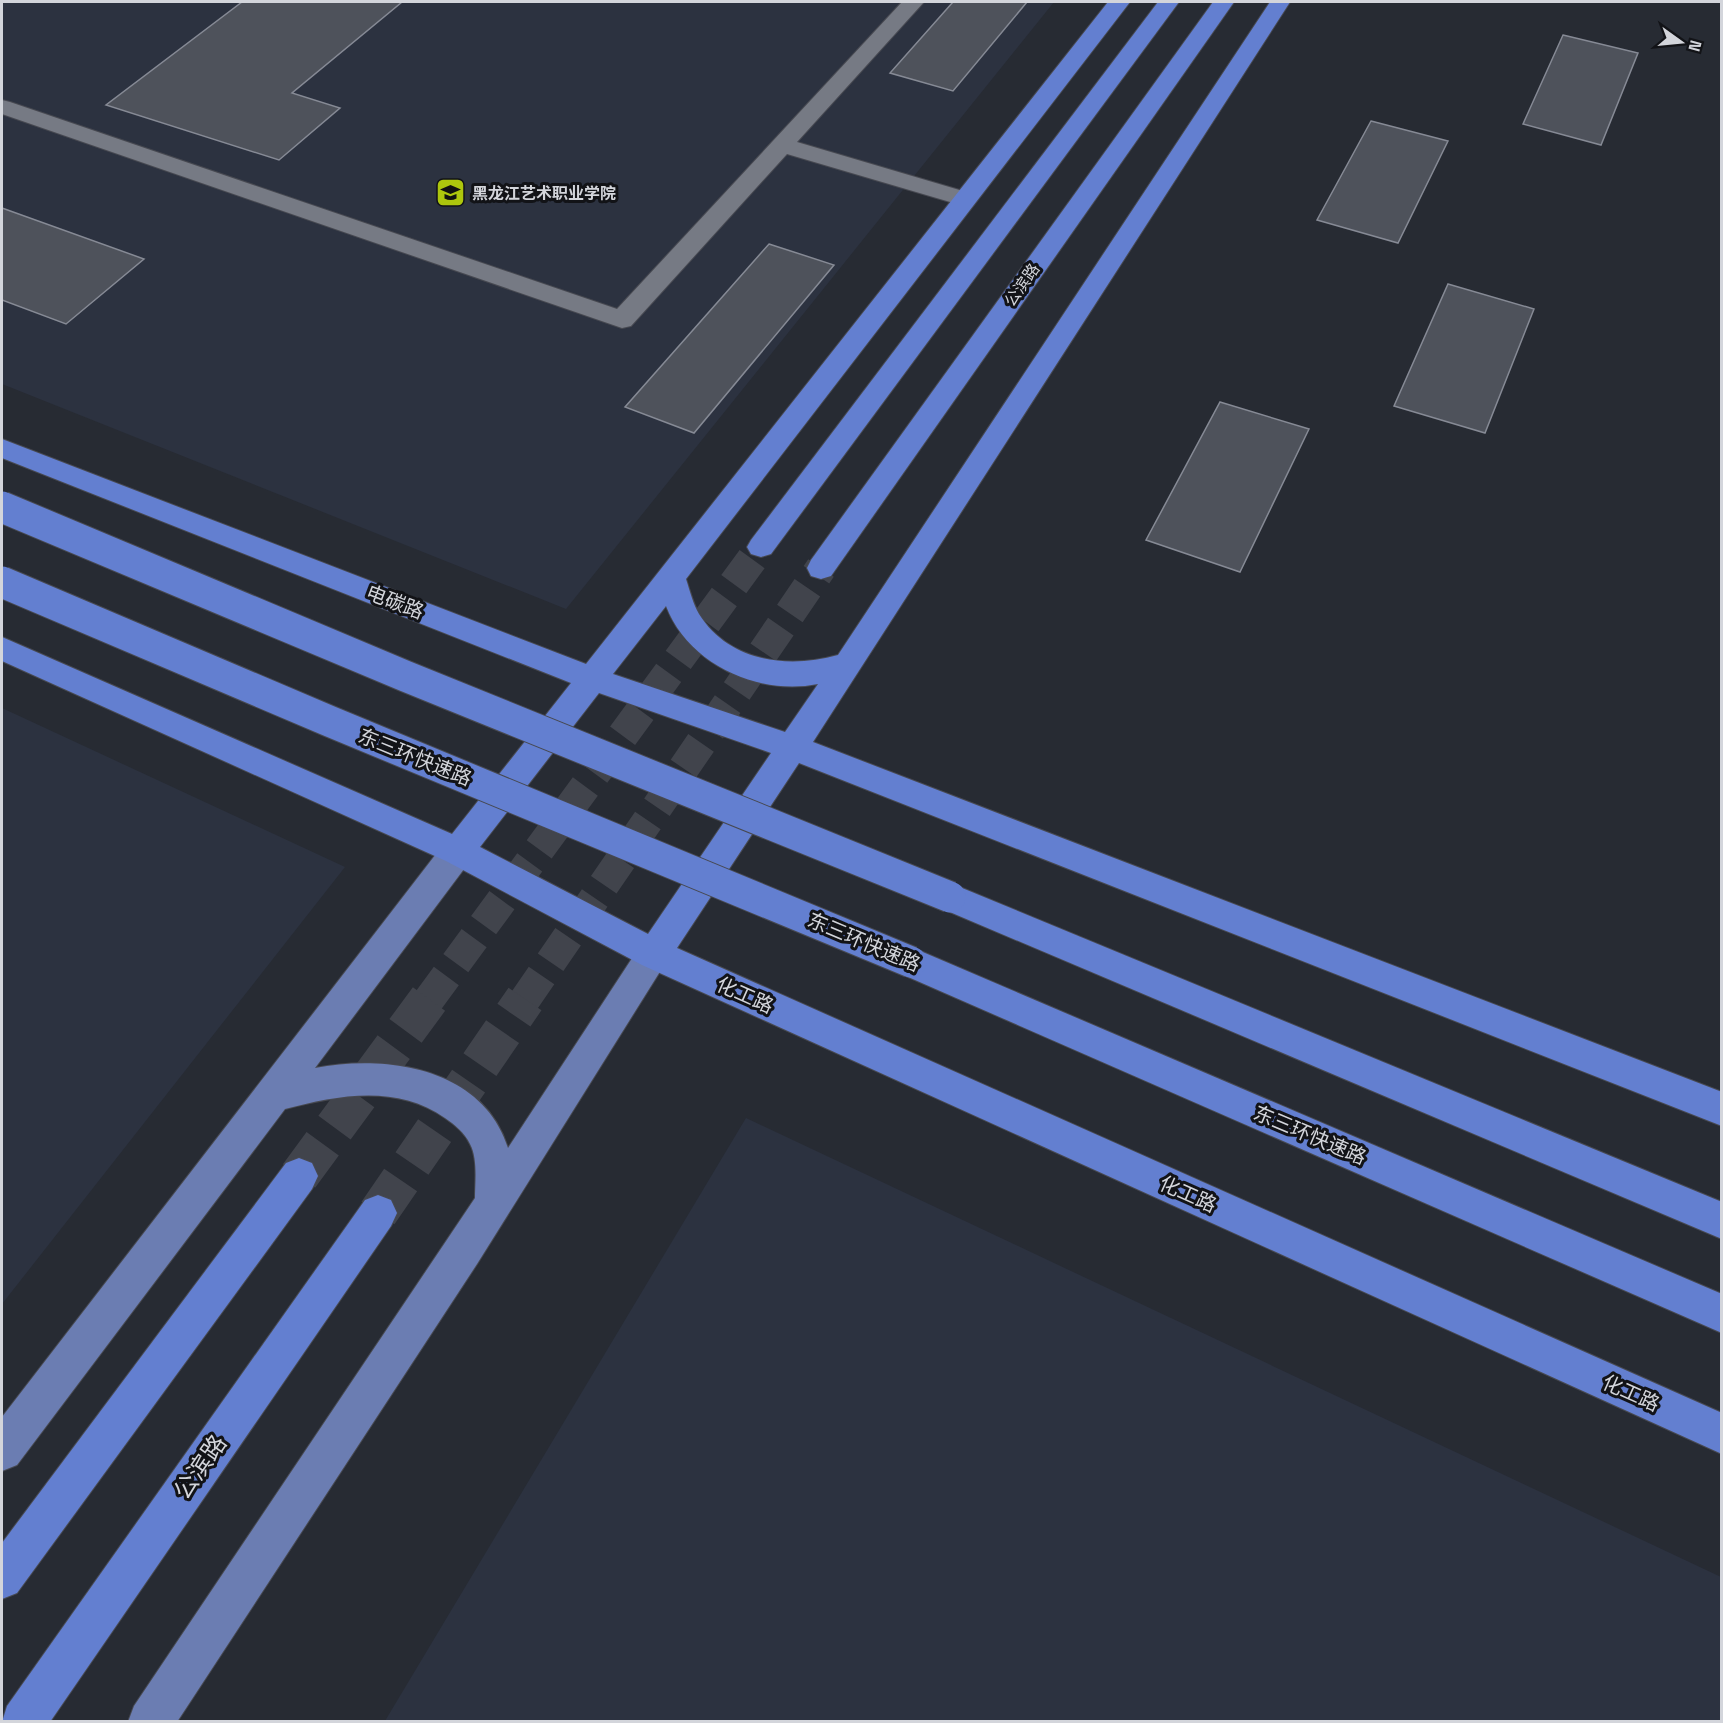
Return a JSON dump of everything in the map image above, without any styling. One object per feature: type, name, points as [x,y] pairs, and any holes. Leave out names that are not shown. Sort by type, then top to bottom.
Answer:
[{"type":"highway","points":[[458,851],[1119,2]]},
{"type":"highway","points":[[761,547],[1168,2]]},
{"type":"highway","name":"公滨路","points":[[821,568],[1222,2]]},
{"type":"highway","points":[[2,648],[458,851],[654,954],[848,664],[1280,2]]},
{"type":"highway","name":"电碳路","points":[[2,448],[591,678],[791,747]]},
{"type":"highway","points":[[2,507],[416,681],[950,897],[1722,1221]]},
{"type":"highway","points":[[671,577],[688,621],[703,640],[729,658],[759,670],[779,674],[807,674],[848,664]]},
{"type":"highway","name":"东三环快速路","points":[[2,582],[351,730],[911,962],[1722,1314]]},
{"type":"highway","points":[[791,747],[1722,1109]]},
{"type":"highway","name":"化工路","points":[[654,954],[1722,1434]]},
{"type":"highway","points":[[2,1578],[299,1176]]},
{"type":"highway","name":"公滨路","points":[[23,1722],[378,1213]]},
{"type":"main road","points":[[2,1450],[458,851]]},
{"type":"main road","points":[[150,1722],[654,954]]},
{"type":"main road","points":[[274,1095],[317,1083],[348,1079],[396,1079],[431,1089],[463,1109],[484,1133],[491,1158],[494,1200]]},
{"type":"lane","points":[[2,107],[622,320],[914,2]]},
{"type":"lane","points":[[782,145],[965,199]]},
{"type":"shaded area","name":"黑龙江艺术职业学院","points":[[2,2],[1054,2],[566,609],[2,384]]},
{"type":"shaded area","points":[[2,708],[345,867],[2,1304]]},
{"type":"shaded area","points":[[746,1118],[1721,1577],[1721,1721],[385,1721]]},
{"type":"building","points":[[242,2],[402,2],[292,93],[340,108],[279,160],[106,105]]},
{"type":"building","points":[[953,2],[1027,2],[953,91],[890,73]]},
{"type":"building","points":[[1563,35],[1638,53],[1601,145],[1523,124]]},
{"type":"building","points":[[1371,121],[1448,141],[1398,243],[1317,220]]},
{"type":"building","points":[[2,208],[144,259],[66,324],[2,300]]},
{"type":"building","points":[[769,244],[834,265],[694,433],[625,407]]},
{"type":"building","points":[[1448,284],[1534,309],[1485,433],[1394,406]]},
{"type":"building","points":[[1220,402],[1309,429],[1240,572],[1146,540]]},
{"type":"tunnel","points":[[428,1001],[761,547]]},
{"type":"tunnel","points":[[524,1001],[821,568]]},
{"type":"tunnel","points":[[299,1176],[429,999]]},
{"type":"tunnel","points":[[378,1213],[525,999]]},
{"type":"place","name":"黑龙江艺术职业学院","points":[[451,193]]}]
